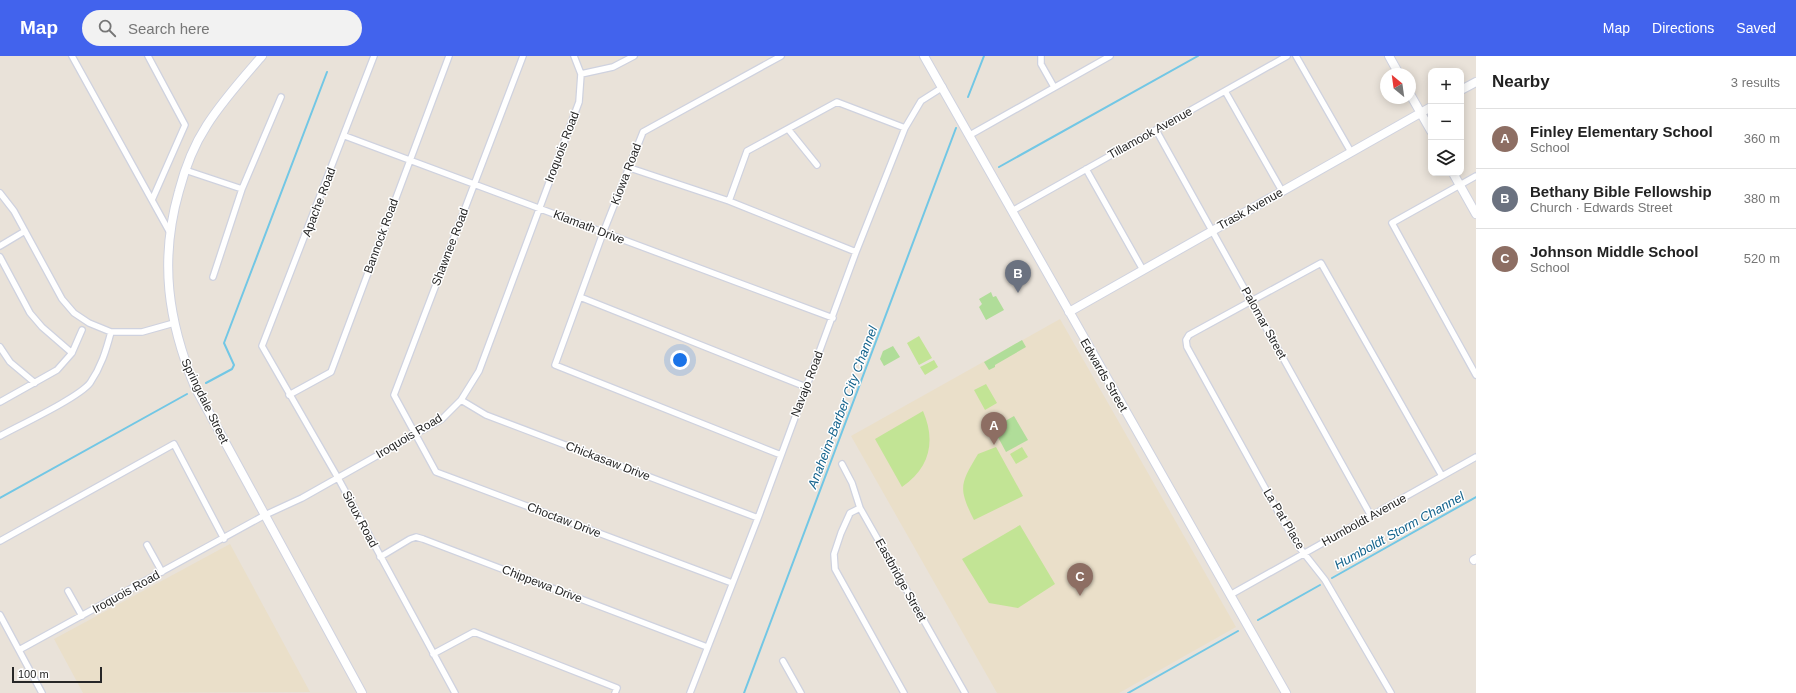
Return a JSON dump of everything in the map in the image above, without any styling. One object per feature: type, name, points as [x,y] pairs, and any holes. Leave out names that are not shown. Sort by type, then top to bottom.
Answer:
[{"type":"street","points":[[72,56],[169,231]]},
{"type":"street","points":[[148,56],[185,124],[152,200]]},
{"type":"street","name":"Springdale Street","points":[[262,56],[233,89],[207,124],[195,146],[185,170],[169,231],[169,293],[174,323],[183,356],[195,387],[362,693]]},
{"type":"street","name":"Apache Road","points":[[262,346],[345,136],[374,56]]},
{"type":"street","name":"Bannock Road","points":[[289,395],[331,372],[449,56]]},
{"type":"street","name":"Shawnee Road","points":[[416,434],[394,395],[523,56]]},
{"type":"street","points":[[574,56],[581,74],[613,67],[634,56]]},
{"type":"street","name":"Kiowa Road","points":[[781,56],[643,132],[603,233],[555,365],[781,455]]},
{"type":"street","name":"Edwards Street","points":[[924,56],[943,87],[1286,693]]},
{"type":"street","points":[[1041,56],[1041,64],[1054,87]]},
{"type":"street","points":[[970,135],[1110,56]]},
{"type":"street","name":"Tillamook Avenue","points":[[1012,210],[1287,56]]},
{"type":"street","points":[[1296,56],[1351,152]]},
{"type":"street","points":[[1388,56],[1395,68]]},
{"type":"street","name":"Iroquois Road","points":[[19,650],[224,539],[265,515],[302,498],[416,434],[442,419],[461,400],[478,371],[579,102],[581,74]]},
{"type":"street","points":[[1464,88],[1476,82]]},
{"type":"street","name":"Navajo Road","points":[[690,693],[758,518],[833,318],[856,252],[905,128],[921,101],[943,87]]},
{"type":"street","points":[[1225,91],[1282,191]]},
{"type":"street","points":[[213,277],[242,189],[281,97]]},
{"type":"street","points":[[729,201],[748,151],[837,102],[905,128]]},
{"type":"street","points":[[1416,104],[1428,126]]},
{"type":"street","name":"Trask Avenue","points":[[1069,312],[1428,109]]},
{"type":"street","points":[[788,129],[817,165]]},
{"type":"street","name":"Palomar Street","points":[[1156,130],[1371,516]]},
{"type":"street","name":"Klamath Drive","points":[[345,136],[833,318]]},
{"type":"street","points":[[630,168],[729,201],[856,252]]},
{"type":"street","points":[[1086,169],[1143,270]]},
{"type":"street","points":[[185,170],[242,189]]},
{"type":"street","points":[[1456,176],[1476,214]]},
{"type":"street","points":[[1476,176],[1392,223],[1476,375]]},
{"type":"street","points":[[0,193],[14,211],[62,299],[74,313],[89,323],[111,332],[142,332],[174,323]]},
{"type":"street","points":[[0,246],[25,232]]},
{"type":"street","points":[[0,257],[30,313],[42,327],[72,353]]},
{"type":"street","points":[[1252,301],[1321,263],[1442,476]]},
{"type":"street","points":[[580,297],[806,387]]},
{"type":"street","name":"La Pat Place","points":[[1252,301],[1189,335],[1186,340],[1187,347],[1285,524],[1304,554],[1326,581],[1390,693]]},
{"type":"street","points":[[0,402],[57,370],[72,353],[82,330]]},
{"type":"street","points":[[0,436],[71,397],[89,384],[104,360],[111,332]]},
{"type":"street","name":"Sioux Road","points":[[262,346],[338,478],[455,693]]},
{"type":"street","points":[[0,347],[10,362],[35,383]]},
{"type":"street","name":"Chickasaw Drive","points":[[461,400],[486,415],[758,518]]},
{"type":"street","name":"Choctaw Drive","points":[[416,434],[436,472],[732,583]]},
{"type":"street","points":[[0,541],[174,444],[224,539]]},
{"type":"street","name":"Humboldt Avenue","points":[[1230,595],[1476,457]]},
{"type":"street","name":"Eastbridge Street","points":[[842,464],[852,483],[860,508],[965,693]]},
{"type":"street","points":[[860,508],[850,513],[841,533],[834,554],[835,569],[904,693]]},
{"type":"street","name":"Chippewa Drive","points":[[380,557],[416,537],[707,647]]},
{"type":"street","points":[[147,545],[162,572]]},
{"type":"street","points":[[68,591],[82,616]]},
{"type":"street","points":[[0,615],[42,693]]},
{"type":"street","points":[[433,654],[474,632],[616,690]]},
{"type":"street","points":[[783,661],[802,693]]},
{"type":"shaded area","points":[[1060,319],[1236,627],[1119,693],[997,693],[851,436]]},
{"type":"shaded area","points":[[230,544],[310,692],[83,693],[54,639]]},
{"type":"green space","points":[[991,292],[993,297],[996,296],[1004,310],[986,320],[979,307],[982,304],[979,299]]},
{"type":"green space","points":[[919,336],[932,358],[919,365],[907,343]]},
{"type":"green space","points":[[1022,340],[1026,347],[989,370],[984,362]]},
{"type":"green space","points":[[893,346],[900,357],[884,366],[880,359],[883,351]]},
{"type":"green space","points":[[934,360],[938,367],[925,375],[920,367]]},
{"type":"green space","points":[[986,384],[997,403],[985,410],[974,390]]},
{"type":"green space","points":[[923,411],[929,433],[928,453],[919,471],[902,487],[875,439]]},
{"type":"green space","points":[[1014,416],[1028,440],[1006,452],[993,428]]},
{"type":"green space","points":[[996,447],[1023,496],[974,520],[965,500],[963,486],[968,472],[978,454]]},
{"type":"green space","points":[[1022,447],[1028,457],[1016,464],[1010,454]]},
{"type":"green space","points":[[1020,525],[1055,584],[1018,608],[989,603],[962,559]]},
{"type":"waterway","name":"Anaheim-Barber City Channel","points":[[968,97],[984,56]]},
{"type":"waterway","points":[[999,167],[1198,56]]},
{"type":"waterway","points":[[206,383],[232,369],[234,365],[224,343],[327,72]]},
{"type":"waterway","name":"Anaheim-Barber City Channel","points":[[744,693],[956,128]]},
{"type":"waterway","points":[[0,498],[187,394]]},
{"type":"waterway","name":"Humboldt Storm Channel","points":[[1332,578],[1476,497]]},
{"type":"waterway","points":[[1258,620],[1320,585]]},
{"type":"waterway","name":"Humboldt Storm Channel","points":[[1128,693],[1238,631]]},
{"type":"place","name":"Bethany Bible Fellowship","points":[[1018,293]]},
{"type":"place","name":"Finley Elementary School","points":[[994,445]]},
{"type":"place","name":"Johnson Middle School","points":[[1080,596]]}]
